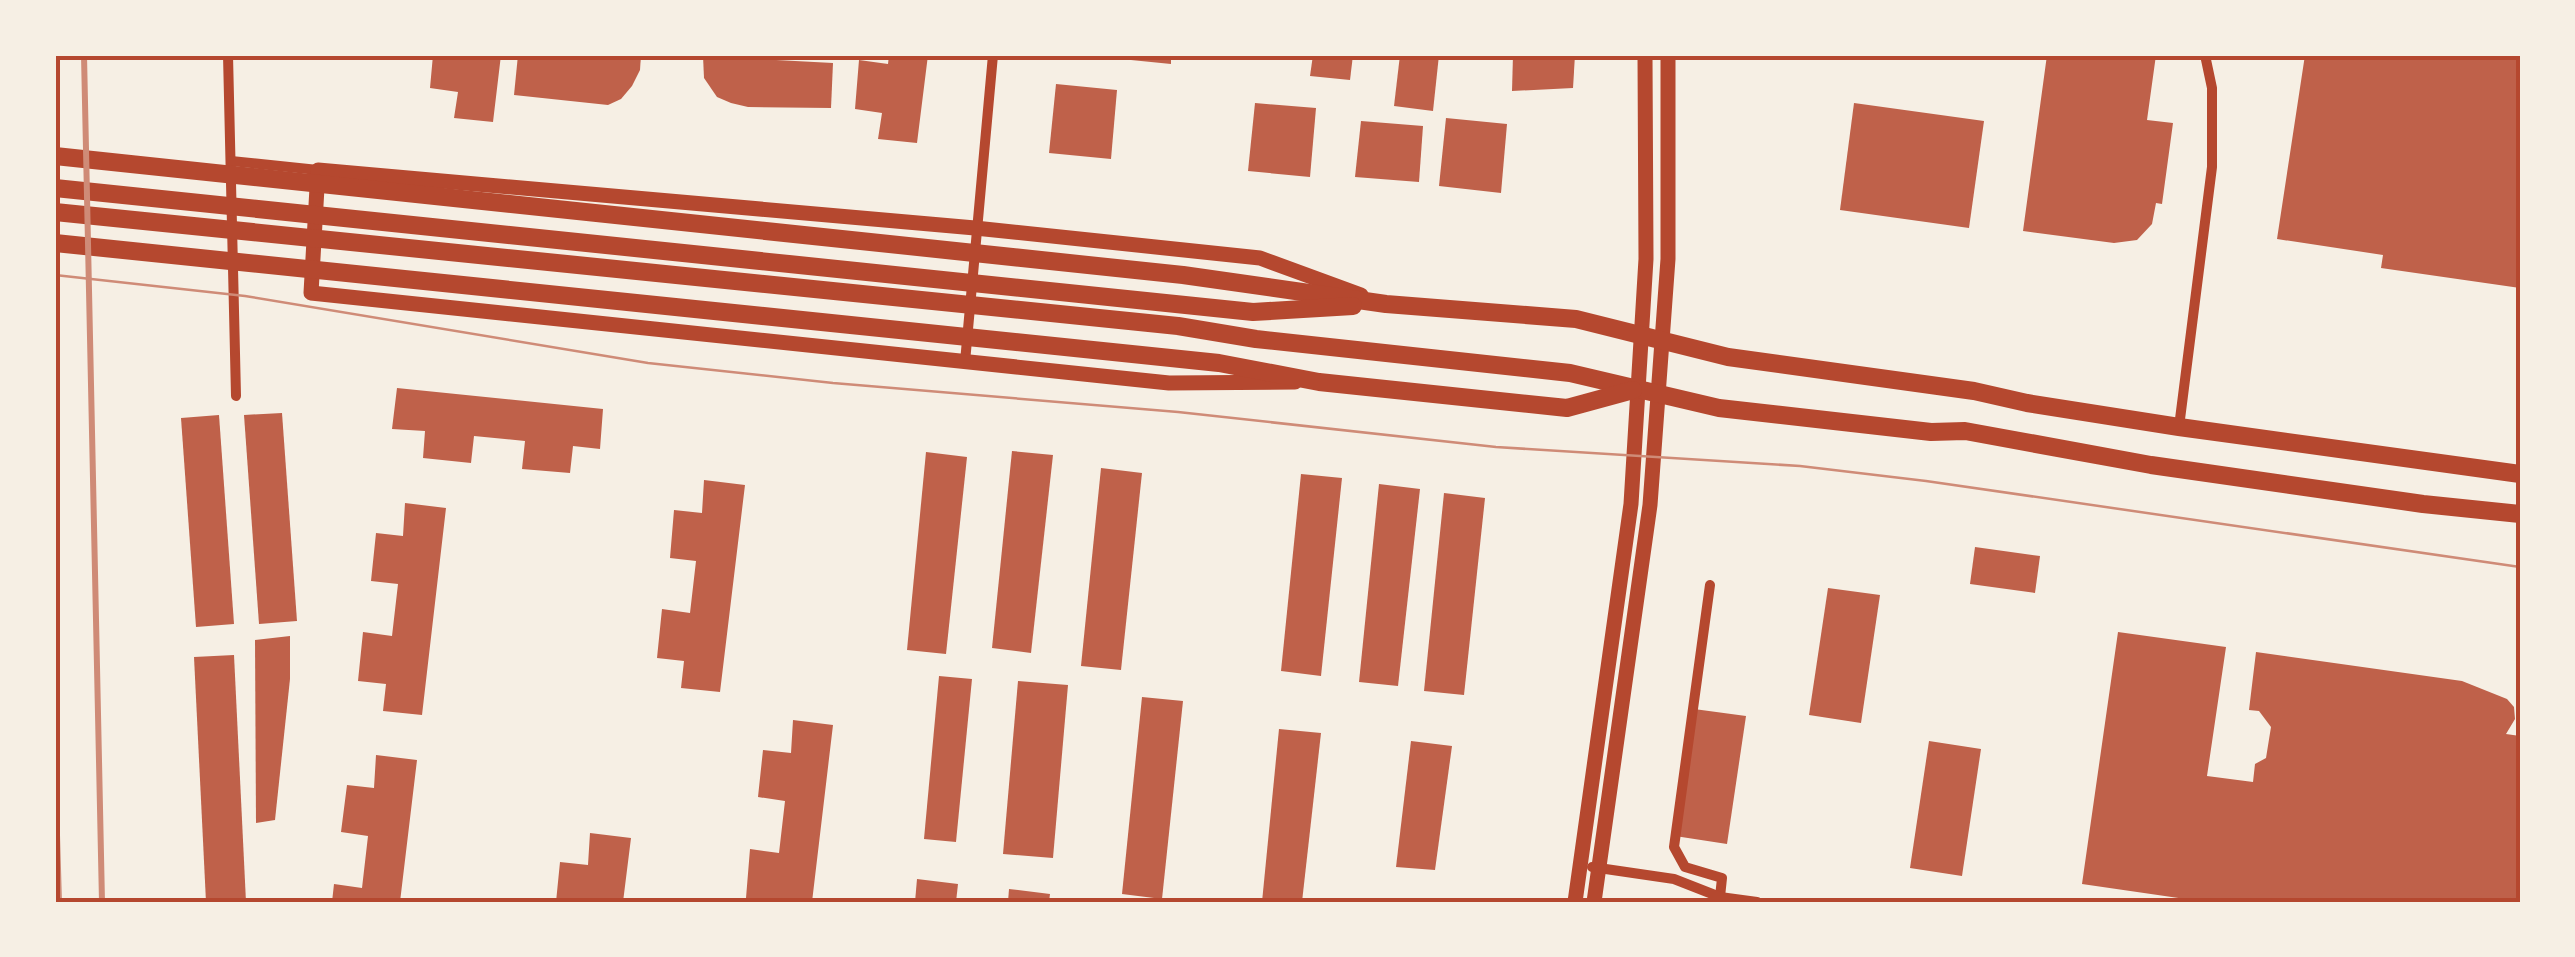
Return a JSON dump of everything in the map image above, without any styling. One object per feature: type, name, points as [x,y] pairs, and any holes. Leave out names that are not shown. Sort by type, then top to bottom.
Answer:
[{"type":"main road","points":[[1575,902],[1631,504],[1646,259],[1646,55]]},
{"type":"main road","points":[[1594,902],[1650,506],[1668,260],[1668,55]]},
{"type":"main road","points":[[55,156],[1183,275],[1386,304],[1576,319],[1728,357],[1974,390],[2027,403],[2520,474]]},
{"type":"main road","points":[[1319,382],[1168,383],[311,293],[318,170],[975,228],[1260,258],[1386,304]]},
{"type":"main road","points":[[55,188],[1253,312],[1386,304]]},
{"type":"main road","points":[[55,212],[1178,326],[1256,339],[1570,372],[1720,408],[1931,432],[1965,431],[2152,465],[2520,514]]},
{"type":"main road","points":[[55,243],[1219,363],[1319,382],[1567,408],[1638,389]]},
{"type":"street","points":[[228,55],[236,396]]},
{"type":"street","points":[[965,362],[992,55]]},
{"type":"street","points":[[2179,426],[2212,166],[2212,88],[2205,55]]},
{"type":"street","points":[[232,161],[318,170]]},
{"type":"street","points":[[1710,585],[1674,848],[1685,867],[1722,878],[1720,897]]},
{"type":"street","points":[[1580,865],[1674,879],[1720,897],[1757,902]]},
{"type":"building","points":[[433,55],[501,55],[493,122],[454,118],[458,92],[430,88]]},
{"type":"building","points":[[518,55],[641,55],[640,70],[632,86],[621,99],[608,105],[514,95]]},
{"type":"building","points":[[889,55],[928,55],[917,143],[878,139],[882,113],[855,109],[859,60],[888,64]]},
{"type":"building","points":[[1131,55],[1171,55],[1171,64],[1131,60]]},
{"type":"building","points":[[1313,55],[1353,55],[1350,80],[1310,76]]},
{"type":"building","points":[[1400,55],[1439,55],[1433,111],[1394,106]]},
{"type":"building","points":[[1513,55],[1575,55],[1573,88],[1512,91]]},
{"type":"building","points":[[2047,55],[2156,55],[2147,120],[2173,123],[2162,204],[2156,203],[2152,224],[2137,240],[2114,243],[2023,231]]},
{"type":"building","points":[[2305,55],[2520,55],[2520,288],[2381,268],[2383,255],[2277,239]]},
{"type":"building","points":[[703,56],[833,63],[831,108],[748,107],[731,103],[717,97],[704,78]]},
{"type":"building","points":[[1056,84],[1117,90],[1111,159],[1049,153]]},
{"type":"building","points":[[1255,103],[1316,108],[1310,177],[1248,171]]},
{"type":"building","points":[[1854,103],[1984,121],[1969,228],[1840,210]]},
{"type":"building","points":[[1446,118],[1507,124],[1501,193],[1439,186]]},
{"type":"building","points":[[1361,121],[1423,126],[1419,182],[1355,177]]},
{"type":"building","points":[[397,388],[603,409],[600,449],[573,446],[570,473],[522,469],[525,441],[474,436],[471,463],[423,458],[425,431],[392,429]]},
{"type":"building","points":[[282,413],[297,621],[259,624],[244,415]]},
{"type":"building","points":[[219,415],[234,624],[196,627],[181,418]]},
{"type":"building","points":[[1012,451],[1053,455],[1031,653],[992,648]]},
{"type":"building","points":[[926,452],[967,457],[946,654],[907,650]]},
{"type":"building","points":[[1101,468],[1142,473],[1121,670],[1081,666]]},
{"type":"building","points":[[1301,474],[1342,478],[1321,676],[1281,671]]},
{"type":"building","points":[[704,480],[745,485],[720,692],[681,688],[684,661],[657,658],[662,609],[690,613],[696,561],[670,558],[674,510],[702,513]]},
{"type":"building","points":[[1379,484],[1420,489],[1398,686],[1359,682]]},
{"type":"building","points":[[1444,493],[1485,498],[1464,695],[1424,691]]},
{"type":"building","points":[[405,503],[446,508],[422,715],[383,711],[386,684],[358,681],[363,632],[392,636],[398,584],[371,581],[376,533],[403,536]]},
{"type":"building","points":[[1975,547],[2040,556],[2035,593],[1970,584]]},
{"type":"building","points":[[1828,588],[1880,595],[1861,723],[1809,715]]},
{"type":"building","points":[[2118,632],[2226,647],[2207,776],[2253,782],[2255,764],[2266,758],[2271,727],[2259,711],[2249,710],[2256,652],[2462,681],[2507,699],[2514,707],[2515,719],[2506,734],[2520,736],[2520,902],[2206,902],[2082,884]]},
{"type":"building","points":[[290,636],[290,679],[275,820],[256,823],[255,640]]},
{"type":"building","points":[[234,655],[246,902],[206,902],[194,657]]},
{"type":"building","points":[[939,676],[972,679],[956,842],[924,839]]},
{"type":"building","points":[[1018,681],[1068,685],[1053,858],[1003,854]]},
{"type":"building","points":[[1142,697],[1183,701],[1162,899],[1122,894]]},
{"type":"building","points":[[1694,709],[1746,716],[1727,844],[1675,836]]},
{"type":"building","points":[[793,720],[833,725],[812,902],[746,898],[750,849],[779,853],[785,801],[758,797],[763,750],[791,753]]},
{"type":"building","points":[[1279,729],[1321,733],[1302,902],[1262,902]]},
{"type":"building","points":[[1411,741],[1452,746],[1435,870],[1396,867]]},
{"type":"building","points":[[1929,741],[1981,749],[1962,876],[1910,868]]},
{"type":"building","points":[[376,755],[417,760],[400,902],[332,902],[334,884],[362,888],[368,836],[341,832],[347,785],[374,788]]},
{"type":"building","points":[[590,833],[631,838],[623,902],[556,902],[560,862],[588,865]]},
{"type":"building","points":[[917,879],[958,884],[956,902],[915,902]]},
{"type":"building","points":[[1009,889],[1050,894],[1049,902],[1008,902]]},
{"type":"tram line","points":[[55,275],[245,296],[648,363],[1178,412],[1496,447],[1800,466],[2520,567]]},
{"type":"railway","points":[[84,55],[102,902]]},
{"type":"railway","points":[[55,768],[59,902]]}]
